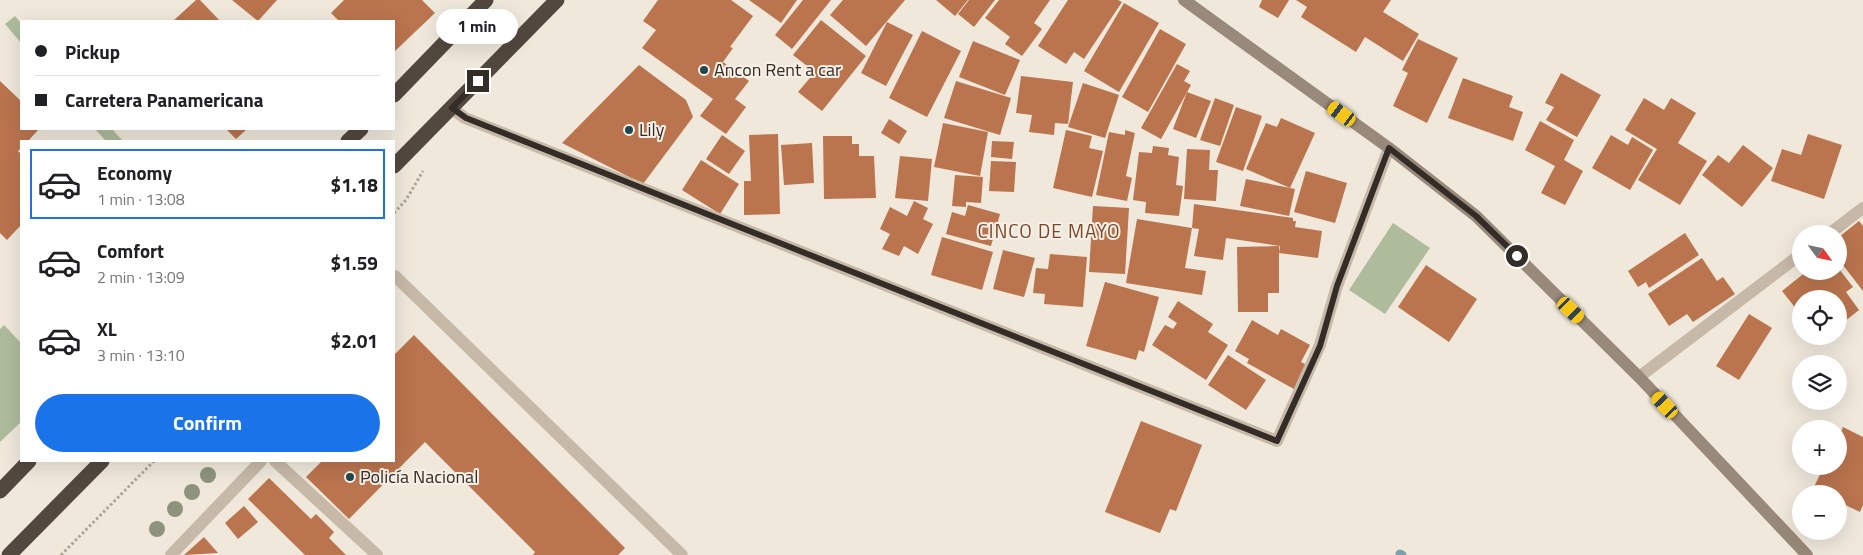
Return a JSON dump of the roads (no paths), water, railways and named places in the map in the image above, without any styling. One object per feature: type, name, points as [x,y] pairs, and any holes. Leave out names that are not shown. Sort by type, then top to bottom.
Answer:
[{"type":"highway","points":[[395,94],[486,0]]},
{"type":"highway","points":[[395,165],[558,0]]},
{"type":"highway","points":[[349,140],[360,130]]},
{"type":"highway","points":[[0,491],[28,462]]},
{"type":"highway","points":[[9,555],[101,462]]},
{"type":"street","points":[[1184,0],[1389,148],[1476,216],[1639,377],[1807,555]]},
{"type":"street","points":[[452,108],[466,118],[1277,441],[1320,346],[1337,286],[1389,148]]},
{"type":"street","points":[[1840,225],[1863,208]]},
{"type":"street","points":[[1639,377],[1792,261]]},
{"type":"street","points":[[395,276],[682,555]]},
{"type":"street","points":[[170,555],[260,462]]},
{"type":"street","points":[[276,462],[377,555]]},
{"type":"place","name":"Ancon Rent a car","points":[[704,70]]},
{"type":"place","name":"Lily","points":[[629,130]]},
{"type":"place","name":"Policía Nacional","points":[[350,477]]},
{"type":"district","name":"CINCO DE MAYO","points":[[1049,231]]}]
